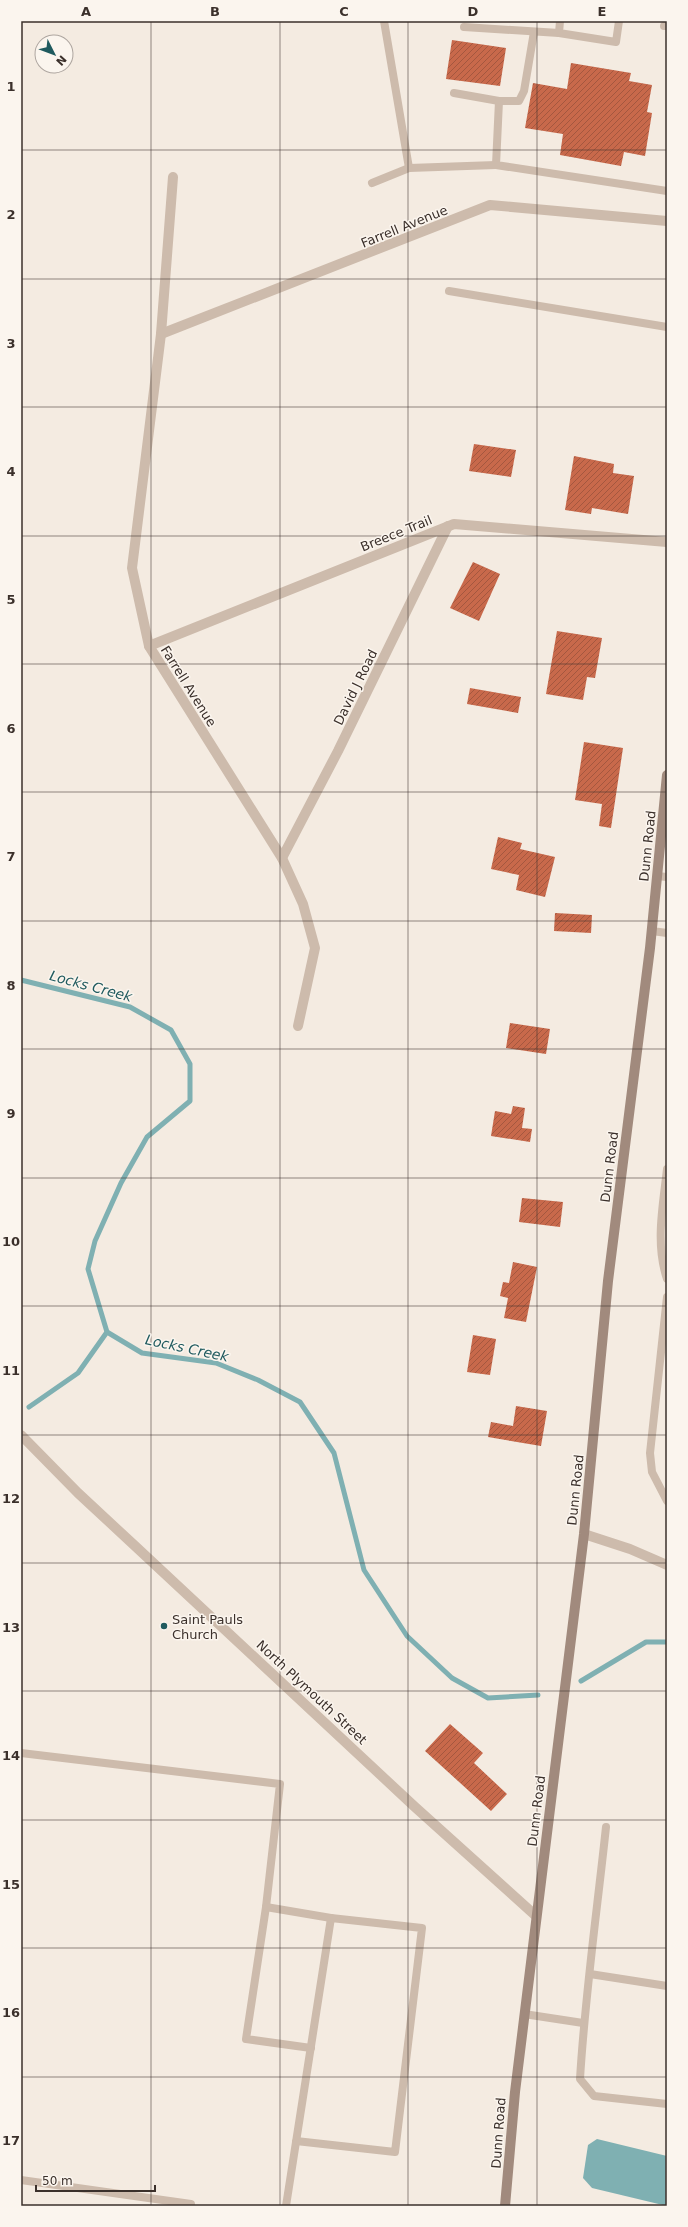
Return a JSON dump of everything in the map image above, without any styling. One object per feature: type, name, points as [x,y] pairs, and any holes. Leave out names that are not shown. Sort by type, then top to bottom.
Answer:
[{"type":"main road","name":"Dunn Road","points":[[505,2206],[515,2092],[524,2014],[584,1534],[608,1281],[652,931],[662,876],[667,775]]},
{"type":"street","name":"Farrell Avenue","points":[[173,177],[161,334],[132,568],[148,646],[282,858],[303,904],[315,948],[298,1026]]},
{"type":"street","name":"Farrell Avenue","points":[[161,334],[490,205],[667,221]]},
{"type":"street","name":"Breece Trail","points":[[148,646],[454,524],[667,542]]},
{"type":"street","name":"David J Road","points":[[282,858],[338,751],[448,526]]},
{"type":"street","name":"North Plymouth Street","points":[[21,1434],[78,1493],[134,1546],[415,1807],[536,1916]]},
{"type":"street","points":[[584,1534],[630,1549],[667,1565]]},
{"type":"lane","points":[[384,21],[409,168]]},
{"type":"lane","points":[[559,33],[560,21]]},
{"type":"lane","points":[[464,27],[559,33],[616,42],[619,21]]},
{"type":"lane","points":[[454,94],[499,101],[519,101],[524,91],[534,32]]},
{"type":"lane","points":[[496,165],[499,101]]},
{"type":"lane","points":[[372,183],[409,168],[496,165],[667,191]]},
{"type":"lane","points":[[449,291],[667,327]]},
{"type":"lane","points":[[652,931],[667,933]]},
{"type":"lane","points":[[667,1169],[660,1237],[661,1258],[667,1279]]},
{"type":"lane","points":[[667,1297],[650,1453],[652,1472],[667,1501]]},
{"type":"lane","points":[[21,1753],[280,1784],[266,1907],[246,2038],[311,2048]]},
{"type":"lane","points":[[606,1827],[590,1974],[583,2023],[580,2079],[594,2096],[667,2104]]},
{"type":"lane","points":[[266,1907],[332,1918],[422,1928],[395,2152],[296,2141]]},
{"type":"lane","points":[[286,2206],[332,1918]]},
{"type":"lane","points":[[590,1974],[667,1986]]},
{"type":"lane","points":[[524,2014],[583,2023]]},
{"type":"lane","points":[[21,2180],[191,2204],[191,2206]]},
{"type":"water","points":[[597,2139],[667,2156],[667,2206],[592,2188],[583,2178],[588,2145]]},
{"type":"building","points":[[452,40],[506,48],[500,86],[446,79]]},
{"type":"building","points":[[571,63],[631,73],[629,81],[652,85],[647,112],[652,113],[645,156],[624,152],[621,166],[560,155],[563,134],[525,128],[533,83],[567,89]]},
{"type":"building","points":[[474,444],[516,450],[511,477],[469,471]]},
{"type":"building","points":[[574,456],[614,464],[613,473],[634,476],[628,514],[592,508],[591,514],[565,510]]},
{"type":"building","points":[[473,562],[500,574],[479,621],[450,608]]},
{"type":"building","points":[[557,631],[602,638],[595,678],[587,677],[583,700],[546,694]]},
{"type":"building","points":[[470,688],[521,697],[518,713],[467,704]]},
{"type":"building","points":[[584,742],[623,748],[611,828],[599,826],[602,804],[575,800]]},
{"type":"building","points":[[498,837],[522,843],[520,849],[555,857],[545,897],[516,890],[519,875],[491,869]]},
{"type":"building","points":[[555,913],[592,915],[591,933],[554,931]]},
{"type":"building","points":[[510,1023],[550,1029],[546,1054],[506,1048]]},
{"type":"building","points":[[513,1106],[525,1108],[522,1128],[532,1129],[530,1142],[491,1136],[495,1111],[511,1114]]},
{"type":"building","points":[[522,1198],[563,1202],[560,1227],[519,1222]]},
{"type":"building","points":[[513,1262],[537,1267],[526,1322],[504,1318],[508,1298],[500,1296],[503,1282],[509,1283]]},
{"type":"building","points":[[473,1335],[496,1339],[490,1375],[467,1372]]},
{"type":"building","points":[[516,1406],[547,1411],[541,1446],[488,1437],[491,1422],[513,1426]]},
{"type":"building","points":[[450,1724],[483,1753],[474,1763],[507,1794],[491,1811],[425,1751]]},
{"type":"waterway","name":"Locks Creek","points":[[21,980],[130,1007],[171,1030],[190,1064],[190,1101],[147,1137],[121,1183],[95,1241],[88,1269],[107,1332],[142,1353],[216,1363],[258,1380],[300,1402],[334,1453],[364,1570],[407,1636],[452,1678],[488,1698],[538,1695]]},
{"type":"waterway","points":[[29,1407],[78,1373],[107,1332]]},
{"type":"waterway","name":"Locks Creek","points":[[581,1681],[646,1642],[667,1642]]},
{"type":"place","name":"Saint Pauls Church","points":[[164,1626]]}]
